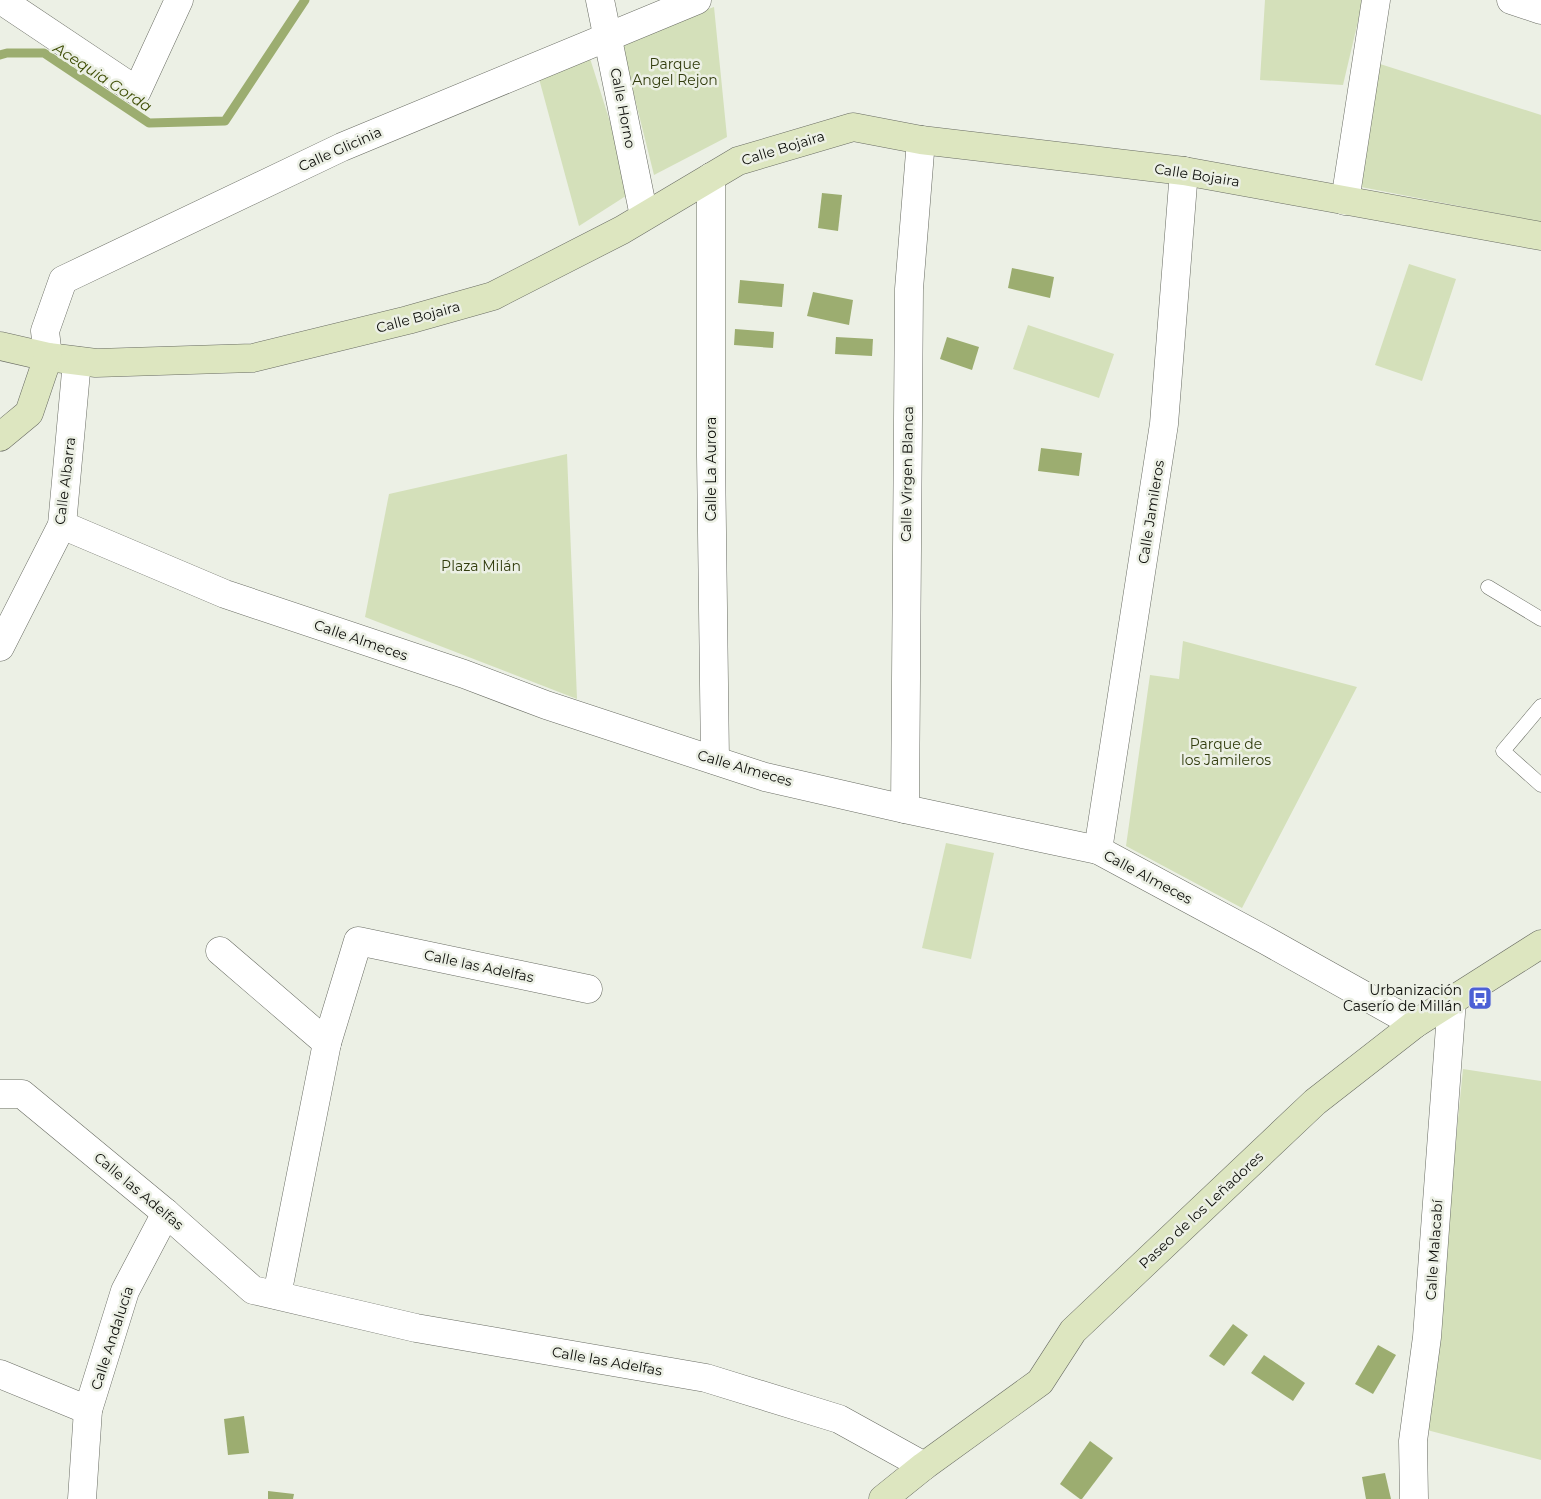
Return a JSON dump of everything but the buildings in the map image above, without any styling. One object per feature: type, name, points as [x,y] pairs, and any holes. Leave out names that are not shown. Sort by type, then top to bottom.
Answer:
[{"type":"street","points":[[1,0],[137,91],[179,0]]},
{"type":"street","name":"Calle Horno","points":[[600,0],[644,216]]},
{"type":"street","name":"Calle Glicinia","points":[[48,357],[45,330],[63,280],[342,148],[697,0]]},
{"type":"street","points":[[1345,202],[1376,0]]},
{"type":"street","points":[[1511,0],[1541,10]]},
{"type":"street","name":"Calle Bojaira","points":[[0,346],[48,357],[96,363],[253,358],[408,320],[493,296],[622,230],[738,161],[853,127],[921,140],[1184,171],[1345,202],[1541,236]]},
{"type":"street","name":"Calle Virgen Blanca","points":[[905,809],[909,289],[921,140]]},
{"type":"street","name":"Calle Jamileros","points":[[1098,850],[1164,424],[1184,171]]},
{"type":"street","name":"Calle La Aurora","points":[[712,177],[711,456],[715,760]]},
{"type":"street","points":[[0,437],[29,413],[48,357]]},
{"type":"street","name":"Calle Albarra","points":[[0,647],[62,525],[77,361]]},
{"type":"street","name":"Calle Almeces","points":[[62,525],[225,594],[464,674],[546,705],[765,777],[1098,850],[1267,941],[1415,1024]]},
{"type":"street","name":"Calle las Adelfas","points":[[277,1295],[327,1044],[358,941],[588,989]]},
{"type":"street","name":"Paseo de los Leñadores","points":[[884,1499],[924,1466],[1040,1382],[1073,1331],[1315,1102],[1415,1024],[1541,944]]},
{"type":"street","points":[[220,951],[327,1044]]},
{"type":"street","name":"Calle Malacabí","points":[[1414,1499],[1413,1441],[1427,1337],[1452,1000]]},
{"type":"street","name":"Calle las Adelfas","points":[[0,1094],[22,1094],[166,1212],[253,1290],[416,1328],[706,1378],[839,1419],[924,1466]]},
{"type":"street","name":"Calle Andalucía","points":[[82,1499],[88,1410],[125,1291],[166,1212]]},
{"type":"street","points":[[0,1374],[88,1410]]},
{"type":"lane","points":[[1488,587],[1541,619]]},
{"type":"lane","points":[[1541,706],[1504,751],[1541,785]]},
{"type":"green space","points":[[1265,0],[1363,0],[1343,85],[1260,80]]},
{"type":"green space","name":"Parque Angel Rejon","points":[[714,7],[727,137],[654,175],[620,39]]},
{"type":"green space","name":"Parque Angel Rejon","points":[[588,52],[632,192],[579,226],[538,75]]},
{"type":"green space","points":[[1380,64],[1541,115],[1541,222],[1361,187]]},
{"type":"green space","points":[[1409,264],[1456,279],[1422,381],[1375,365]]},
{"type":"green space","points":[[1028,325],[1114,354],[1099,398],[1013,369]]},
{"type":"green space","name":"Plaza Milán","points":[[567,454],[577,699],[365,617],[389,494]]},
{"type":"green space","name":"Parque de los Jamileros","points":[[1183,641],[1357,687],[1242,908],[1126,846],[1150,675],[1179,679]]},
{"type":"green space","points":[[946,843],[994,853],[971,959],[922,948]]},
{"type":"green space","points":[[1463,1069],[1541,1081],[1541,1460],[1427,1430]]},
{"type":"shaded area","points":[[822,193],[842,195],[838,231],[818,228]]},
{"type":"shaded area","points":[[1012,268],[1054,277],[1050,298],[1008,288]]},
{"type":"shaded area","points":[[740,280],[784,284],[782,307],[738,303]]},
{"type":"shaded area","points":[[813,292],[853,300],[849,325],[807,316]]},
{"type":"shaded area","points":[[735,329],[774,332],[773,348],[734,345]]},
{"type":"shaded area","points":[[836,337],[873,339],[872,356],[835,354]]},
{"type":"shaded area","points":[[947,337],[979,347],[972,370],[940,359]]},
{"type":"shaded area","points":[[1041,448],[1082,453],[1079,476],[1038,471]]},
{"type":"shaded area","points":[[1233,1324],[1248,1335],[1224,1366],[1209,1356]]},
{"type":"shaded area","points":[[1378,1345],[1396,1355],[1373,1394],[1355,1384]]},
{"type":"shaded area","points":[[1264,1355],[1305,1383],[1293,1401],[1251,1373]]},
{"type":"shaded area","points":[[244,1416],[249,1453],[228,1455],[224,1419]]},
{"type":"shaded area","points":[[1090,1441],[1113,1458],[1082,1499],[1080,1499],[1060,1484]]},
{"type":"shaded area","points":[[1385,1473],[1391,1499],[1366,1499],[1362,1477]]},
{"type":"shaded area","points":[[268,1491],[294,1494],[293,1499],[268,1499]]},
{"type":"waterway","name":"Acequia Gorda","points":[[0,55],[7,53],[44,53],[149,123],[225,121],[305,0]]},
{"type":"place","name":"Urbanización Caserío de Millán","points":[[1480,998]]}]
